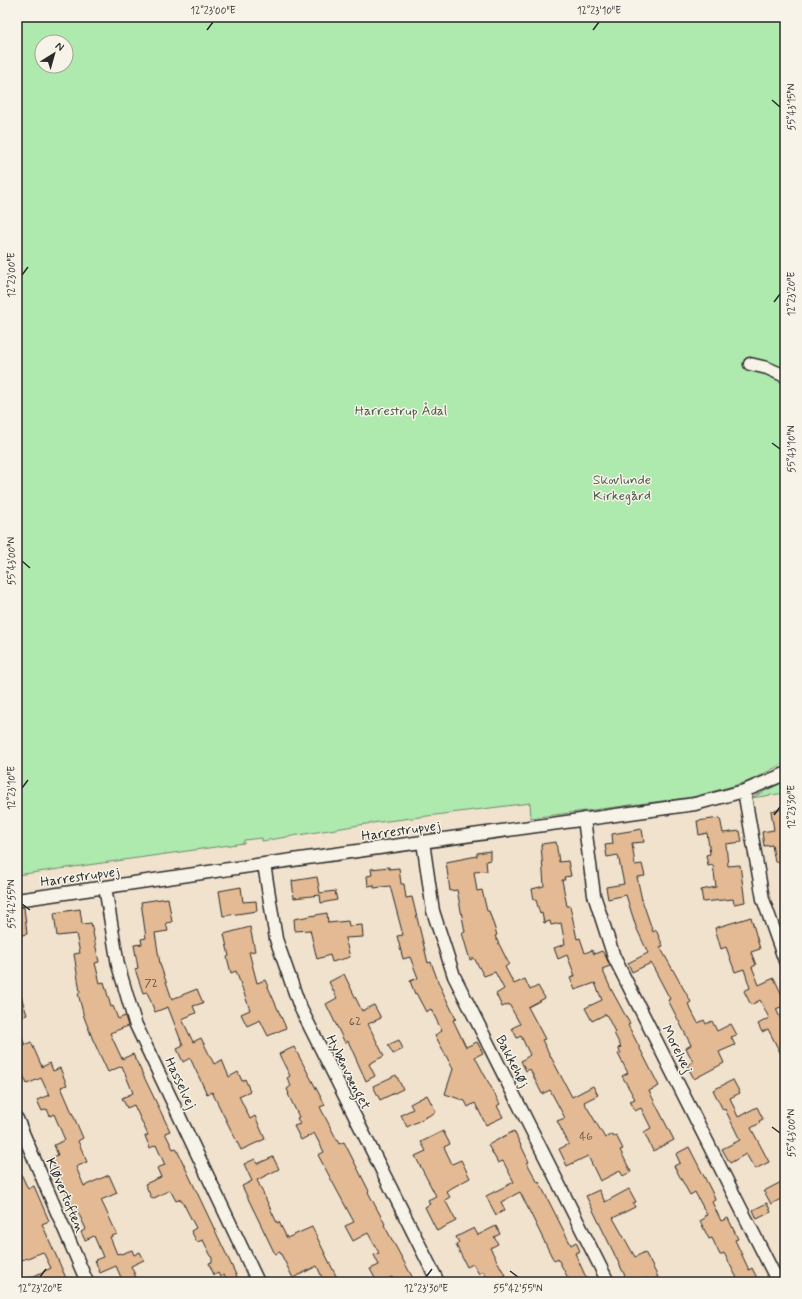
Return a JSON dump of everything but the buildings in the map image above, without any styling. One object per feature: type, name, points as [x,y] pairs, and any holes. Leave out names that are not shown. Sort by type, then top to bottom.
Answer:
[{"type":"street","points":[[750,364],[767,368],[785,376]]},
{"type":"street","name":"Harrestrupvej","points":[[17,900],[695,804],[744,791],[785,774]]},
{"type":"street","points":[[744,791],[763,899],[785,961]]},
{"type":"street","name":"Morelvej","points":[[584,819],[594,895],[614,956],[778,1282]]},
{"type":"street","name":"Bakkehøj","points":[[423,842],[433,911],[454,976],[608,1282]]},
{"type":"street","name":"Hybenvænget","points":[[264,864],[276,939],[300,1007],[438,1282]]},
{"type":"street","name":"Hasselvej","points":[[105,888],[118,965],[135,1023],[258,1282]]},
{"type":"street","name":"Kløvertoften","points":[[17,1119],[87,1282]]},
{"type":"green space","name":"Harrestrup Ådal","points":[[17,17],[785,17],[785,763],[747,782],[693,797],[531,818],[530,803],[372,823],[262,841],[262,838],[244,840],[244,843],[17,875]]},
{"type":"green space","points":[[785,781],[785,793],[751,798]]},
{"type":"park label","name":"Skovlunde Kirkegård","points":[[622,488]]}]
